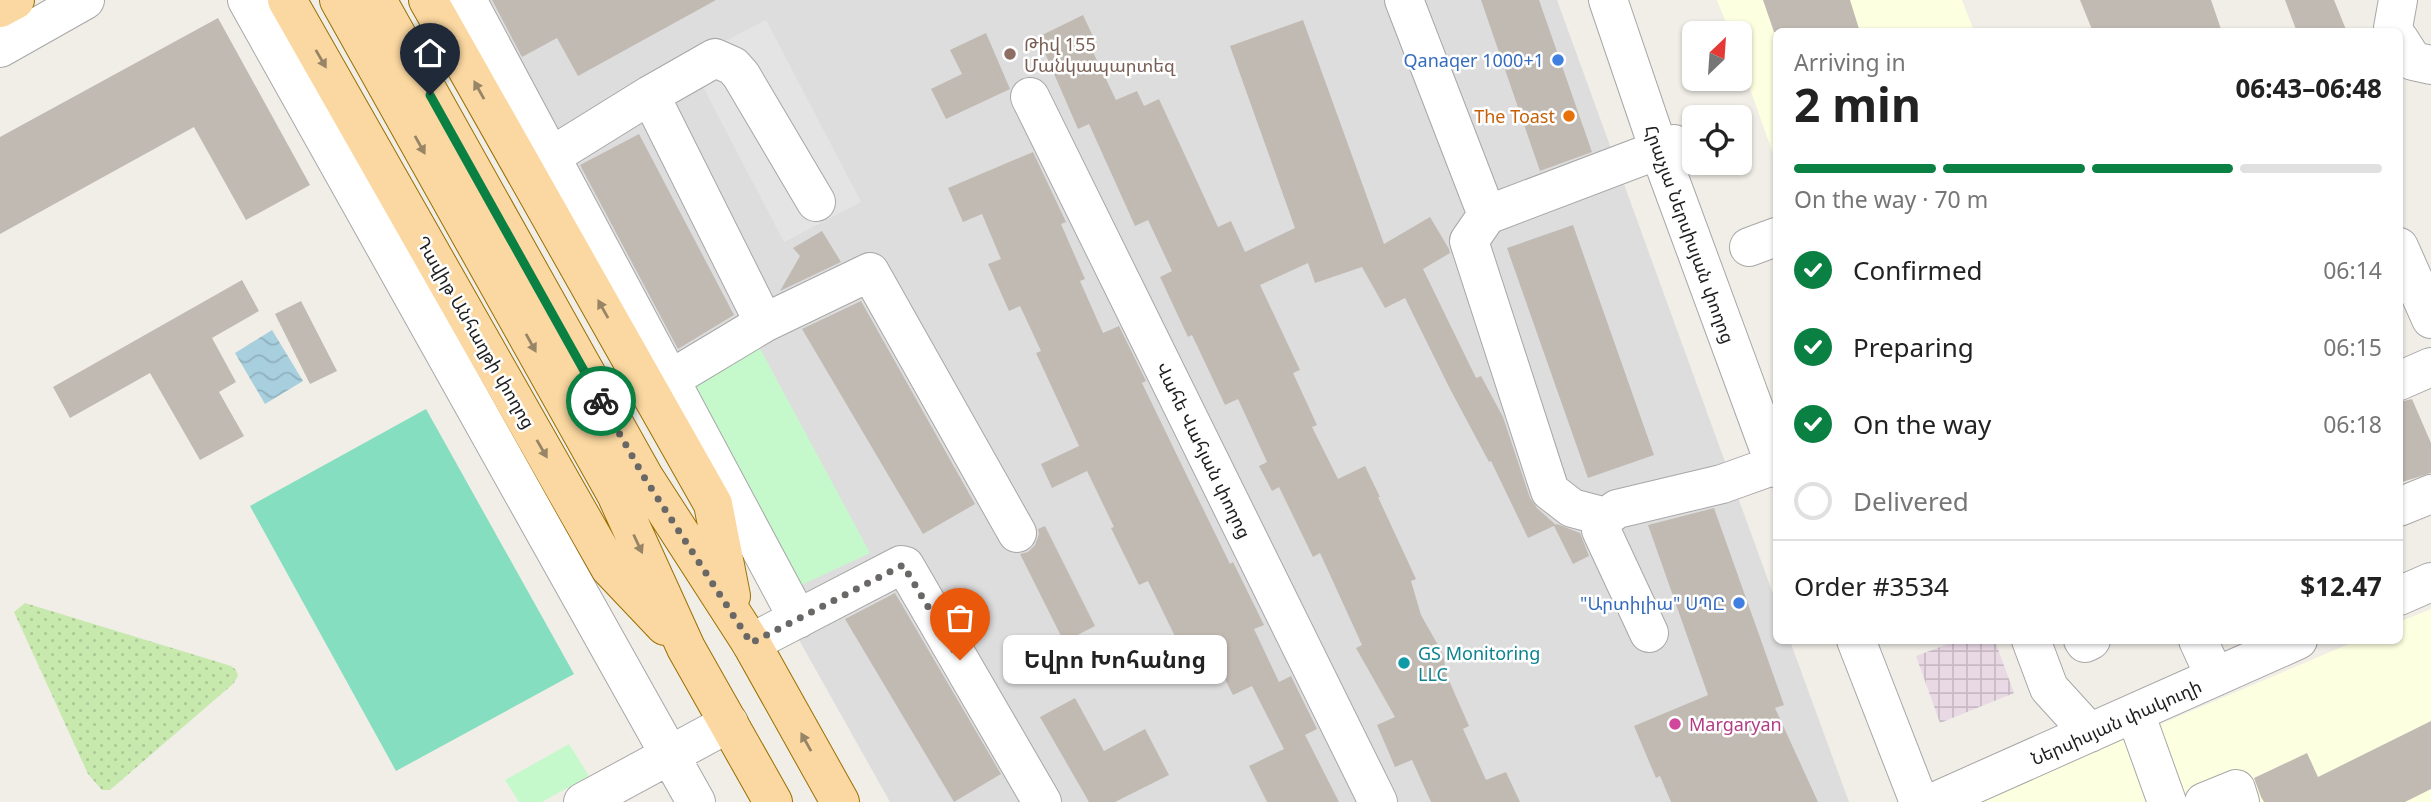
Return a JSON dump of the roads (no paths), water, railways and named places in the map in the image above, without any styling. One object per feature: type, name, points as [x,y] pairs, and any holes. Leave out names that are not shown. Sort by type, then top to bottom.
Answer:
[{"type":"main road","points":[[0,8],[15,0]]},
{"type":"main road","name":"Դավիթ Անհաղթի փողոց","points":[[287,0],[610,568],[686,648]]},
{"type":"main road","name":"Դավիթ Անհաղթի փողոց","points":[[338,0],[616,494],[686,648],[773,802]]},
{"type":"main road","points":[[377,0],[644,477],[743,629],[840,802]]},
{"type":"main road","points":[[428,0],[713,504],[743,629]]},
{"type":"street","points":[[0,48],[85,0]]},
{"type":"street","points":[[247,0],[696,802]]},
{"type":"street","points":[[467,0],[798,619]]},
{"type":"street","points":[[1404,0],[1488,215]]},
{"type":"street","name":"Հրաչյա Ներսիսյան փողոց","points":[[1608,0],[1666,147],[1773,447]]},
{"type":"street","name":"Հրաչյա Ներսիսյան փողոց","points":[[1625,0],[1666,147]]},
{"type":"street","points":[[2393,28],[2398,0]]},
{"type":"street","points":[[2403,45],[2413,61],[2431,65]]},
{"type":"street","points":[[550,157],[715,58],[733,66],[741,75],[816,202]]},
{"type":"street","points":[[650,95],[764,323]]},
{"type":"street","name":"Վահե Վահյան փողոց","points":[[1030,97],[1378,802]]},
{"type":"street","points":[[1606,517],[1572,508],[1550,492],[1469,241],[1488,215],[1666,147]]},
{"type":"street","points":[[2403,256],[2431,319]]},
{"type":"street","points":[[669,380],[764,323],[870,272],[1017,533]]},
{"type":"street","points":[[2403,379],[2431,368]]},
{"type":"street","points":[[1649,633],[1601,530],[1606,517],[1617,509],[1722,484],[1773,457]]},
{"type":"street","points":[[2403,505],[2431,494]]},
{"type":"street","points":[[743,629],[798,619],[901,565],[905,566],[1042,802]]},
{"type":"street","points":[[2403,594],[2431,582]]},
{"type":"street","points":[[1842,644],[1901,802]]},
{"type":"street","points":[[1858,644],[1919,802]]},
{"type":"street","points":[[2032,644],[2049,688],[2090,733]]},
{"type":"street","points":[[2200,644],[2215,677]]},
{"type":"street","name":"Ներսիսյան փակուղի","points":[[1934,802],[2289,644]]},
{"type":"street","points":[[2135,713],[2167,802]]},
{"type":"street","points":[[583,802],[729,723]]},
{"type":"street","points":[[2204,802],[2236,789],[2240,802]]},
{"type":"water","points":[[272,330],[303,381],[265,404],[235,353]]},
{"type":"place","name":"Թիվ 155 Մանկապարտեզ","points":[[1010,54]]},
{"type":"place","name":"Qanaqer 1000+1","points":[[1558,60]]},
{"type":"place","name":"The Toast","points":[[1569,116]]},
{"type":"place","name":"\"Արտիլիա\" ՍՊԸ","points":[[1739,603]]},
{"type":"place","name":"Եվրո Խոհանոց","points":[[960,660]]},
{"type":"place","name":"GS Monitoring LLC","points":[[1404,663]]},
{"type":"place","name":"Margaryan","points":[[1675,724]]}]
